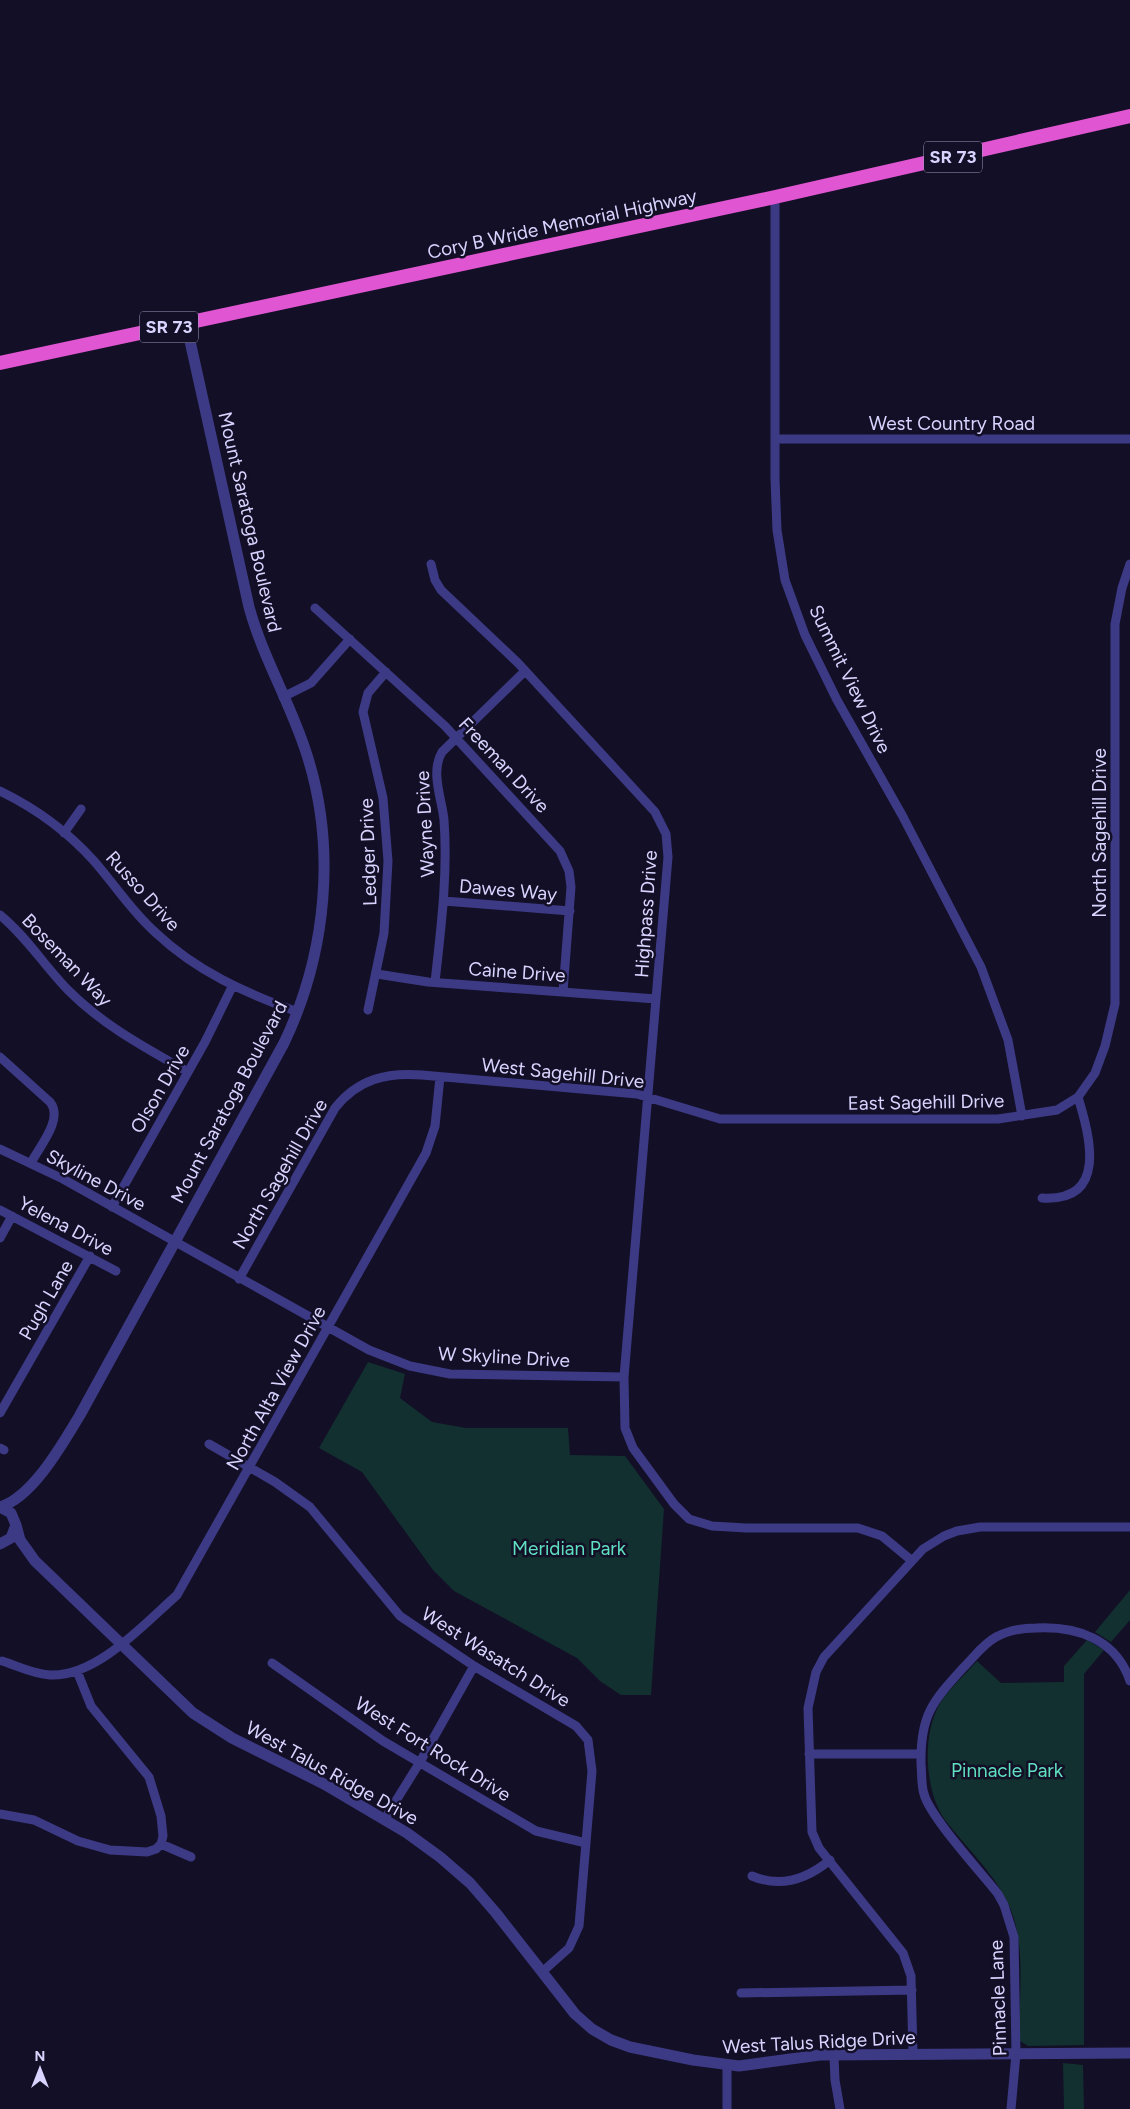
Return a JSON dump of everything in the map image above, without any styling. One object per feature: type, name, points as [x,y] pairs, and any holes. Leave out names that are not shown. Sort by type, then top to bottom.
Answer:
[{"type":"highway","name":"Cory B Wride Memorial Highway","points":[[0,362],[775,197],[1130,116]]},
{"type":"street","name":"Summit View Drive","points":[[775,197],[777,530],[785,580],[805,635],[837,700],[902,815],[981,967],[1008,1040],[1022,1116]]},
{"type":"street","name":"Mount Saratoga Boulevard","points":[[2,1544],[11,1538],[18,1509],[30,1486],[70,1432],[284,1043],[298,1012],[308,980],[320,926],[324,880],[323,842],[319,804],[311,767],[300,736],[263,652],[249,607],[186,323]]},
{"type":"street","name":"West Country Road","points":[[775,439],[1130,439]]},
{"type":"street","name":"Highpass Drive","points":[[432,564],[435,580],[441,590],[526,671],[655,812],[663,826],[668,850],[630,1326],[624,1377],[625,1428],[633,1448],[674,1504],[688,1518],[712,1526],[746,1528],[858,1528],[868,1530],[890,1541],[911,1560]]},
{"type":"street","name":"North Sagehill Drive","points":[[1078,1097],[1095,1073],[1105,1046],[1115,1004],[1116,624],[1122,588],[1130,564]]},
{"type":"street","name":"Freeman Drive","points":[[315,608],[457,738],[560,851],[571,879],[563,992]]},
{"type":"street","points":[[283,697],[302,689],[314,680],[350,640]]},
{"type":"street","name":"Wayne Drive","points":[[434,982],[444,901],[445,834],[436,767],[442,752],[526,671]]},
{"type":"street","name":"Ledger Drive","points":[[368,1010],[377,974],[386,915],[388,845],[380,780],[363,712],[368,693],[386,672]]},
{"type":"street","name":"Russo Drive","points":[[0,791],[41,815],[64,833],[93,860],[131,908],[157,935],[186,957],[233,986],[298,1012]]},
{"type":"street","points":[[64,833],[81,808]]},
{"type":"street","name":"Dawes Way","points":[[444,901],[570,911]]},
{"type":"street","name":"Boseman Way","points":[[0,915],[25,938],[68,990],[96,1015],[124,1036],[188,1072]]},
{"type":"street","name":"Caine Drive","points":[[377,974],[434,982],[656,999]]},
{"type":"street","name":"Olson Drive","points":[[112,1207],[188,1072],[233,986]]},
{"type":"street","points":[[0,1057],[50,1102],[55,1111],[53,1122],[31,1163]]},
{"type":"street","name":"North Sagehill Drive","points":[[239,1279],[343,1098],[363,1084],[384,1076],[402,1073],[440,1077]]},
{"type":"street","name":"West Sagehill Drive","points":[[440,1077],[648,1097],[720,1118],[769,1119]]},
{"type":"street","name":"North Alta View Drive","points":[[2,1661],[42,1674],[57,1675],[77,1671],[95,1663],[121,1644],[177,1595],[426,1153],[435,1126],[440,1077]]},
{"type":"street","points":[[1042,1198],[1059,1199],[1078,1189],[1090,1168],[1090,1142],[1078,1097]]},
{"type":"street","name":"East Sagehill Drive","points":[[769,1119],[998,1119],[1057,1110],[1078,1097]]},
{"type":"street","name":"Skyline Drive","points":[[0,1149],[31,1163],[174,1242]]},
{"type":"street","name":"Yelena Drive","points":[[0,1210],[116,1271]]},
{"type":"street","points":[[0,1238],[12,1216]]},
{"type":"street","name":"W Skyline Drive","points":[[174,1242],[369,1350],[410,1366],[450,1374],[624,1377]]},
{"type":"street","name":"Pugh Lane","points":[[0,1413],[90,1256]]},
{"type":"street","name":"West Wasatch Drive","points":[[209,1444],[310,1507],[400,1616],[474,1666],[576,1726],[588,1740],[592,1771],[586,1843]]},
{"type":"street","name":"Mount Saratoga Boulevard","points":[[0,1507],[12,1501],[30,1486]]},
{"type":"street","points":[[0,1507],[11,1513],[16,1523]]},
{"type":"street","name":"West Talus Ridge Drive","points":[[16,1523],[23,1544],[35,1561]]},
{"type":"street","points":[[913,2054],[911,1976],[903,1953],[819,1848],[812,1832],[809,1701],[816,1672],[834,1644],[911,1560],[944,1536],[957,1531],[980,1528],[1130,1526]]},
{"type":"street","name":"West Talus Ridge Drive","points":[[2,1544],[15,1547],[35,1561],[180,1702],[207,1723],[232,1738],[324,1784],[424,1845],[470,1883],[496,1913],[575,2014],[592,2029],[611,2040],[640,2049],[727,2065],[756,2065],[799,2058],[834,2056],[1130,2052]]},
{"type":"street","name":"Pinnacle Lane","points":[[1011,2109],[1016,2054],[1014,1953],[1010,1921],[998,1894],[930,1808],[924,1795],[921,1754],[924,1723],[933,1702],[984,1645],[996,1637],[1023,1628],[1064,1628],[1094,1637],[1106,1645],[1126,1670],[1130,1681]]},
{"type":"street","name":"West Fort Rock Drive","points":[[272,1663],[383,1741],[536,1831],[586,1843]]},
{"type":"street","points":[[384,1820],[420,1762],[474,1666]]},
{"type":"street","points":[[0,1814],[34,1820],[78,1841],[110,1850],[147,1852],[156,1849],[161,1844],[163,1836],[161,1816],[148,1777],[139,1762],[91,1706],[77,1671]]},
{"type":"street","points":[[809,1754],[921,1754]]},
{"type":"street","points":[[542,1972],[569,1948],[579,1926],[586,1843]]},
{"type":"street","points":[[161,1844],[191,1857]]},
{"type":"street","points":[[752,1876],[768,1881],[803,1878],[815,1872],[830,1860]]},
{"type":"street","points":[[741,1993],[912,1990]]},
{"type":"street","points":[[834,2056],[835,2080],[840,2109]]},
{"type":"street","points":[[727,2065],[727,2109]]},
{"type":"green space","name":"Meridian Park","points":[[368,1362],[405,1374],[400,1398],[432,1422],[466,1428],[568,1428],[570,1455],[625,1456],[664,1509],[651,1695],[621,1695],[600,1681],[577,1658],[454,1591],[433,1570],[362,1472],[319,1448]]},
{"type":"green space","points":[[1130,1590],[1130,1620],[1111,1642],[1095,1632]]},
{"type":"green space","name":"Pinnacle Park","points":[[1087,1640],[1104,1650],[1084,1674],[1084,2045],[1028,2046],[1020,2041],[1019,2036],[1021,1967],[1020,1950],[1013,1917],[1007,1901],[994,1879],[945,1820],[938,1808],[933,1795],[928,1765],[930,1734],[938,1707],[951,1689],[977,1661],[1001,1683],[1064,1682],[1064,1666]]},
{"type":"green space","points":[[1063,2063],[1083,2065],[1084,2109],[1064,2109]]}]
